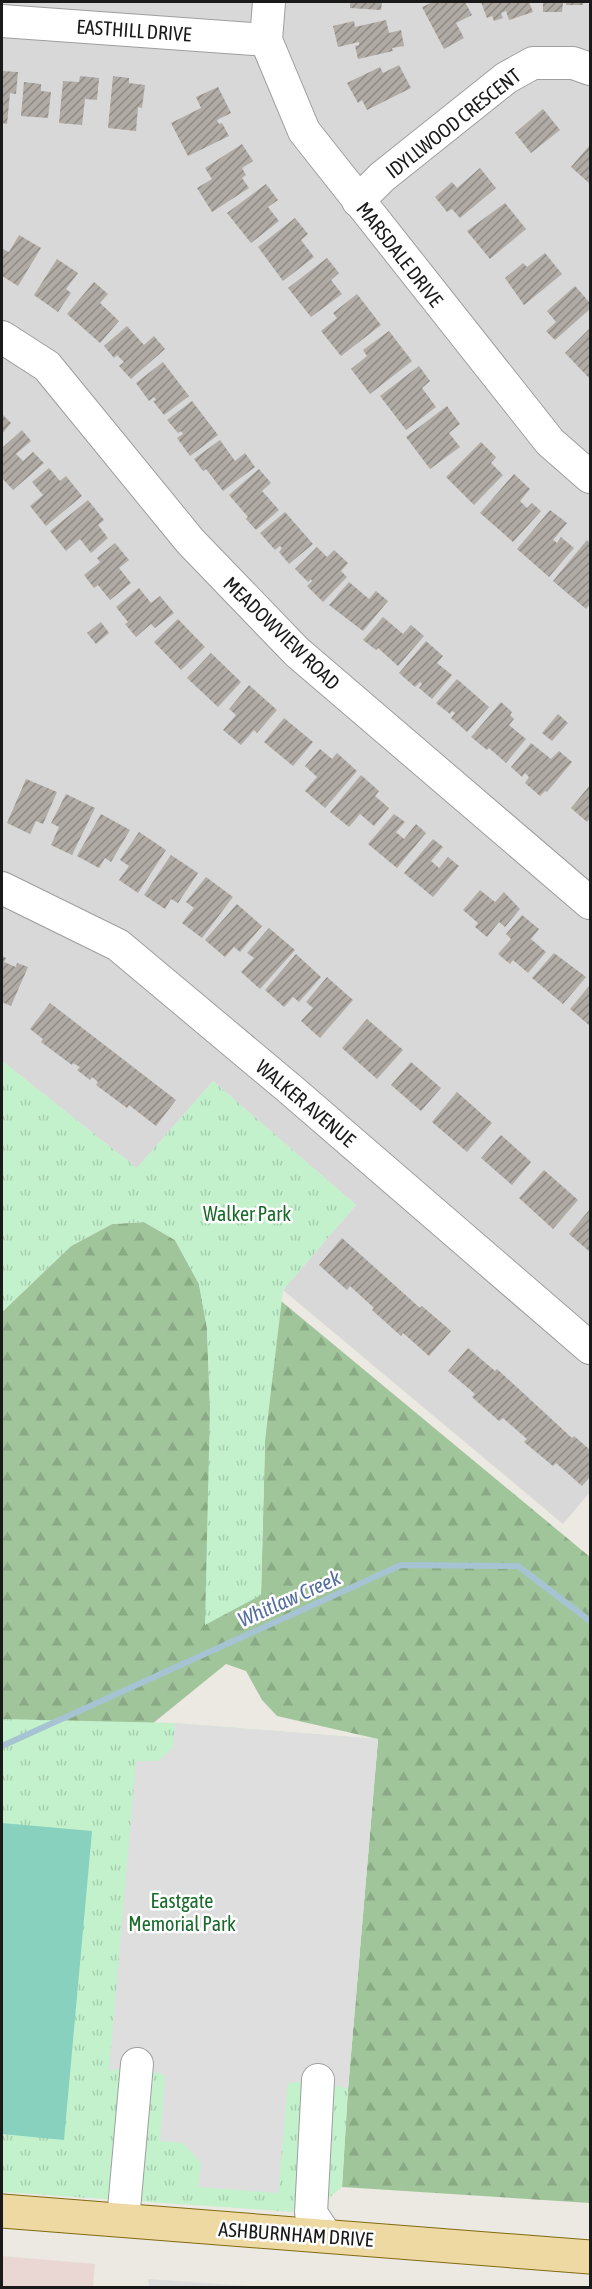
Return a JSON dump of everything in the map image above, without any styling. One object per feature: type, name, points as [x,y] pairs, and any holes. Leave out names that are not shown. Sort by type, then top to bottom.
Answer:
[{"type":"main road","name":"ASHBURNHAM DRIVE","points":[[2,2211],[591,2257]]},
{"type":"street","name":"MARSDALE DRIVE","points":[[269,2],[266,40],[304,131],[550,442],[591,477]]},
{"type":"street","name":"EASTHILL DRIVE","points":[[2,21],[266,40]]},
{"type":"street","name":"IDYLLWOOD CRESCENT","points":[[358,201],[382,177],[506,78],[533,63],[573,63],[591,69]]},
{"type":"street","name":"MEADOWVIEW ROAD","points":[[2,336],[46,366],[190,541],[297,652],[591,903]]},
{"type":"street","name":"WALKER AVENUE","points":[[2,888],[118,945],[290,1089],[591,1348]]},
{"type":"street","points":[[123,2220],[136,2064]]},
{"type":"street","points":[[318,2080],[311,2213],[326,2236]]},
{"type":"shaded area","points":[[2,2],[590,2],[590,1492],[563,1524],[283,1290],[356,1205],[213,1081],[137,1168],[2,1061]]},
{"type":"shaded area","points":[[175,1723],[378,1739],[348,2089],[318,2080],[288,2083],[278,2193],[198,2187],[201,2163],[183,2143],[160,2141],[165,2076],[137,2064],[109,2071],[136,1761],[158,1761],[173,1747]]},
{"type":"shaded area","points":[[2,1823],[92,1831],[64,2140],[2,2134]]},
{"type":"shaded area","points":[[2,2256],[95,2264],[93,2287],[2,2287]]},
{"type":"shaded area","points":[[148,2279],[263,2287],[149,2287]]},
{"type":"green space","name":"Walker Park","points":[[2,1061],[137,1168],[213,1081],[356,1205],[283,1290],[265,1441],[261,1595],[205,1625],[210,1407],[207,1328],[199,1284],[175,1240],[144,1222],[112,1224],[71,1246],[2,1312]]},
{"type":"green space","points":[[144,1222],[175,1240],[199,1284],[207,1328],[210,1407],[261,1594],[269,1291],[590,1557],[590,2203],[342,2187],[348,2089],[378,1739],[277,1716],[262,1700],[246,1671],[226,1664],[120,1750],[2,1799],[2,1312],[71,1246],[112,1224]]},
{"type":"green space","name":"Eastgate Memorial Park","points":[[2,1719],[175,1723],[378,1739],[348,2089],[342,2187],[311,2213],[2,2192]]},
{"type":"building","points":[[350,2],[382,2],[381,10],[350,8]]},
{"type":"building","points":[[433,2],[465,2],[472,15],[456,23],[464,38],[444,49],[422,7]]},
{"type":"building","points":[[481,2],[529,2],[533,12],[509,20],[506,11],[501,13],[503,18],[494,21],[492,16],[487,18]]},
{"type":"building","points":[[543,2],[563,2],[562,12],[543,12]]},
{"type":"building","points":[[566,2],[583,2],[583,5],[566,5]]},
{"type":"building","points":[[386,20],[389,33],[401,30],[404,46],[392,48],[393,51],[358,59],[355,46],[359,45],[359,42],[338,47],[333,26],[354,21],[355,27]]},
{"type":"building","points":[[399,65],[411,88],[367,110],[362,100],[358,103],[347,83],[380,67],[383,73]]},
{"type":"building","points":[[2,71],[18,72],[16,94],[10,93],[7,124],[2,123]]},
{"type":"building","points":[[80,76],[99,78],[97,100],[85,99],[82,125],[59,123],[63,81],[79,82]]},
{"type":"building","points":[[113,76],[129,78],[129,83],[145,85],[142,108],[138,107],[136,131],[108,128]]},
{"type":"building","points":[[24,82],[41,84],[41,91],[51,92],[48,118],[21,116]]},
{"type":"building","points":[[218,87],[231,113],[217,120],[219,124],[222,123],[229,136],[188,156],[171,123],[201,108],[196,97]]},
{"type":"building","points":[[543,109],[560,130],[531,153],[515,133]]},
{"type":"building","points":[[242,144],[253,161],[242,168],[246,175],[242,178],[249,188],[212,212],[197,188],[212,179],[205,168]]},
{"type":"building","points":[[590,145],[590,184],[571,167]]},
{"type":"building","points":[[480,168],[496,188],[460,218],[452,209],[447,212],[435,197],[452,182],[457,188]]},
{"type":"building","points":[[266,184],[278,200],[268,207],[279,221],[251,243],[227,213]]},
{"type":"building","points":[[505,203],[526,229],[490,259],[467,231]]},
{"type":"building","points":[[295,218],[308,234],[301,240],[314,257],[283,281],[258,247]]},
{"type":"building","points":[[19,235],[41,248],[18,286],[2,276],[2,251],[3,249],[9,252]]},
{"type":"building","points":[[545,253],[562,274],[524,305],[505,278],[523,263],[527,267]]},
{"type":"building","points":[[327,258],[339,273],[331,280],[342,294],[311,317],[288,288]]},
{"type":"building","points":[[57,259],[78,273],[66,289],[71,293],[58,312],[34,295]]},
{"type":"building","points":[[94,282],[108,294],[100,303],[119,321],[100,343],[67,314]]},
{"type":"building","points":[[575,286],[590,303],[590,309],[555,340],[546,331],[556,322],[547,311]]},
{"type":"building","points":[[357,294],[381,325],[341,356],[321,331],[337,318],[333,313]]},
{"type":"building","points":[[127,326],[144,345],[154,336],[165,349],[131,379],[119,366],[124,362],[117,355],[114,358],[104,346]]},
{"type":"building","points":[[590,328],[590,379],[565,353]]},
{"type":"building","points":[[389,331],[412,361],[370,394],[351,369],[367,356],[363,350]]},
{"type":"building","points":[[163,362],[189,396],[164,415],[153,401],[156,400],[154,397],[149,401],[136,383]]},
{"type":"building","points":[[419,366],[430,381],[422,388],[436,407],[406,430],[380,396]]},
{"type":"building","points":[[192,401],[218,435],[190,456],[177,438],[183,434],[181,431],[178,433],[167,420]]},
{"type":"building","points":[[447,406],[460,424],[449,433],[460,447],[430,469],[406,437]]},
{"type":"building","points":[[2,414],[11,423],[2,434]]},
{"type":"building","points":[[22,430],[31,441],[16,454],[23,461],[33,452],[44,463],[13,490],[2,478],[2,448]]},
{"type":"building","points":[[220,440],[235,461],[245,453],[255,467],[223,491],[206,469],[203,471],[194,459]]},
{"type":"building","points":[[481,442],[496,457],[491,463],[503,475],[474,505],[446,477]]},
{"type":"building","points":[[49,468],[60,481],[66,476],[82,496],[46,526],[30,506],[43,495],[32,482]]},
{"type":"building","points":[[259,469],[271,483],[262,491],[279,510],[256,530],[229,495]]},
{"type":"building","points":[[514,474],[530,489],[520,501],[527,508],[532,503],[541,511],[513,542],[480,513]]},
{"type":"building","points":[[88,500],[104,520],[98,525],[108,538],[91,553],[80,539],[66,551],[50,531]]},
{"type":"building","points":[[550,510],[567,523],[553,540],[557,543],[561,537],[574,548],[549,577],[517,549]]},
{"type":"building","points":[[285,512],[313,544],[289,564],[279,552],[282,548],[280,546],[275,550],[260,533]]},
{"type":"building","points":[[587,540],[590,543],[590,604],[586,609],[553,581]]},
{"type":"building","points":[[115,543],[129,560],[119,568],[131,583],[110,600],[98,585],[94,588],[84,575],[100,562],[97,558]]},
{"type":"building","points":[[317,547],[327,557],[334,550],[348,563],[341,571],[347,577],[323,602],[307,586],[312,581],[311,579],[308,582],[295,569]]},
{"type":"building","points":[[349,582],[369,599],[376,591],[388,601],[363,631],[329,605]]},
{"type":"building","points":[[139,588],[151,603],[160,596],[174,613],[155,628],[151,624],[136,637],[125,624],[128,622],[116,607]]},
{"type":"building","points":[[383,617],[403,634],[411,625],[424,636],[398,666],[378,648],[376,650],[363,640]]},
{"type":"building","points":[[178,619],[205,647],[181,670],[154,642]]},
{"type":"building","points":[[101,622],[109,633],[96,644],[87,633]]},
{"type":"building","points":[[426,641],[443,656],[437,663],[452,675],[432,699],[419,688],[422,684],[420,682],[415,687],[399,673]]},
{"type":"building","points":[[211,653],[241,682],[218,707],[187,678]]},
{"type":"building","points":[[457,679],[489,707],[467,732],[451,718],[455,713],[452,711],[450,714],[436,703]]},
{"type":"building","points":[[249,685],[277,710],[257,733],[254,730],[241,745],[223,730],[236,715],[229,709]]},
{"type":"building","points":[[501,702],[512,712],[510,715],[514,719],[509,725],[526,739],[506,763],[489,748],[487,750],[471,737]]},
{"type":"building","points":[[558,714],[568,723],[552,741],[542,733]]},
{"type":"building","points":[[284,718],[313,742],[293,766],[264,742]]},
{"type":"building","points":[[531,743],[551,759],[559,751],[572,762],[547,792],[545,791],[540,796],[525,783],[529,777],[525,773],[522,777],[511,767]]},
{"type":"building","points":[[320,749],[332,759],[337,753],[357,771],[325,808],[305,791],[317,777],[305,766]]},
{"type":"building","points":[[361,775],[379,791],[375,796],[389,808],[374,826],[360,814],[349,827],[330,812]]},
{"type":"building","points":[[26,779],[57,792],[43,824],[36,821],[30,834],[7,823]]},
{"type":"building","points":[[590,785],[590,818],[587,822],[571,808]]},
{"type":"building","points":[[66,794],[95,808],[72,855],[51,845],[59,827],[51,823]]},
{"type":"building","points":[[101,814],[130,830],[111,862],[105,858],[99,868],[77,856]]},
{"type":"building","points":[[394,814],[405,822],[396,832],[404,839],[416,824],[426,833],[397,868],[368,844]]},
{"type":"building","points":[[139,832],[166,850],[138,893],[119,880],[129,866],[120,860]]},
{"type":"building","points":[[433,839],[443,847],[431,861],[439,868],[448,857],[459,866],[433,897],[404,873]]},
{"type":"building","points":[[171,855],[198,873],[178,903],[171,899],[165,909],[144,895]]},
{"type":"building","points":[[206,877],[233,897],[202,938],[182,923],[194,908],[186,902]]},
{"type":"building","points":[[480,890],[495,902],[504,892],[520,909],[505,927],[499,922],[487,937],[475,927],[478,923],[463,910]]},
{"type":"building","points":[[237,904],[262,926],[240,952],[234,947],[225,957],[205,940]]},
{"type":"building","points":[[522,915],[539,929],[531,939],[546,952],[528,973],[513,960],[510,964],[498,954],[511,939],[506,934]]},
{"type":"building","points":[[269,928],[295,950],[260,989],[241,972],[254,958],[247,953]]},
{"type":"building","points":[[554,953],[586,977],[563,1004],[532,978]]},
{"type":"building","points":[[296,954],[321,977],[299,1002],[293,997],[284,1007],[265,990]]},
{"type":"building","points":[[2,956],[6,958],[4,962],[16,967],[17,963],[28,967],[11,1006],[2,1002]]},
{"type":"building","points":[[327,977],[353,1000],[320,1038],[301,1021],[313,1008],[306,1002]]},
{"type":"building","points":[[590,985],[590,1026],[570,1009]]},
{"type":"building","points":[[50,1003],[176,1100],[156,1126],[129,1105],[127,1108],[96,1085],[98,1082],[92,1077],[90,1080],[77,1070],[80,1067],[73,1063],[72,1065],[41,1042],[43,1039],[30,1029]]},
{"type":"building","points":[[367,1019],[403,1050],[377,1079],[342,1048]]},
{"type":"building","points":[[411,1062],[441,1088],[421,1111],[391,1085]]},
{"type":"building","points":[[457,1092],[492,1123],[467,1152],[432,1122]]},
{"type":"building","points":[[501,1135],[531,1162],[512,1185],[481,1158]]},
{"type":"building","points":[[544,1170],[578,1200],[553,1229],[519,1198]]},
{"type":"building","points":[[590,1209],[590,1252],[569,1234]]},
{"type":"building","points":[[342,1238],[420,1308],[422,1306],[451,1331],[429,1356],[403,1333],[401,1336],[350,1286],[347,1290],[319,1265]]},
{"type":"building","points":[[468,1348],[495,1371],[497,1369],[572,1438],[574,1436],[590,1450],[590,1477],[582,1486],[556,1463],[553,1466],[524,1442],[527,1439],[503,1418],[499,1421],[472,1397],[475,1394],[448,1371]]},
{"type":"waterway","name":"Whitlaw Creek","points":[[2,1746],[401,1565],[518,1566],[590,1621]]}]
